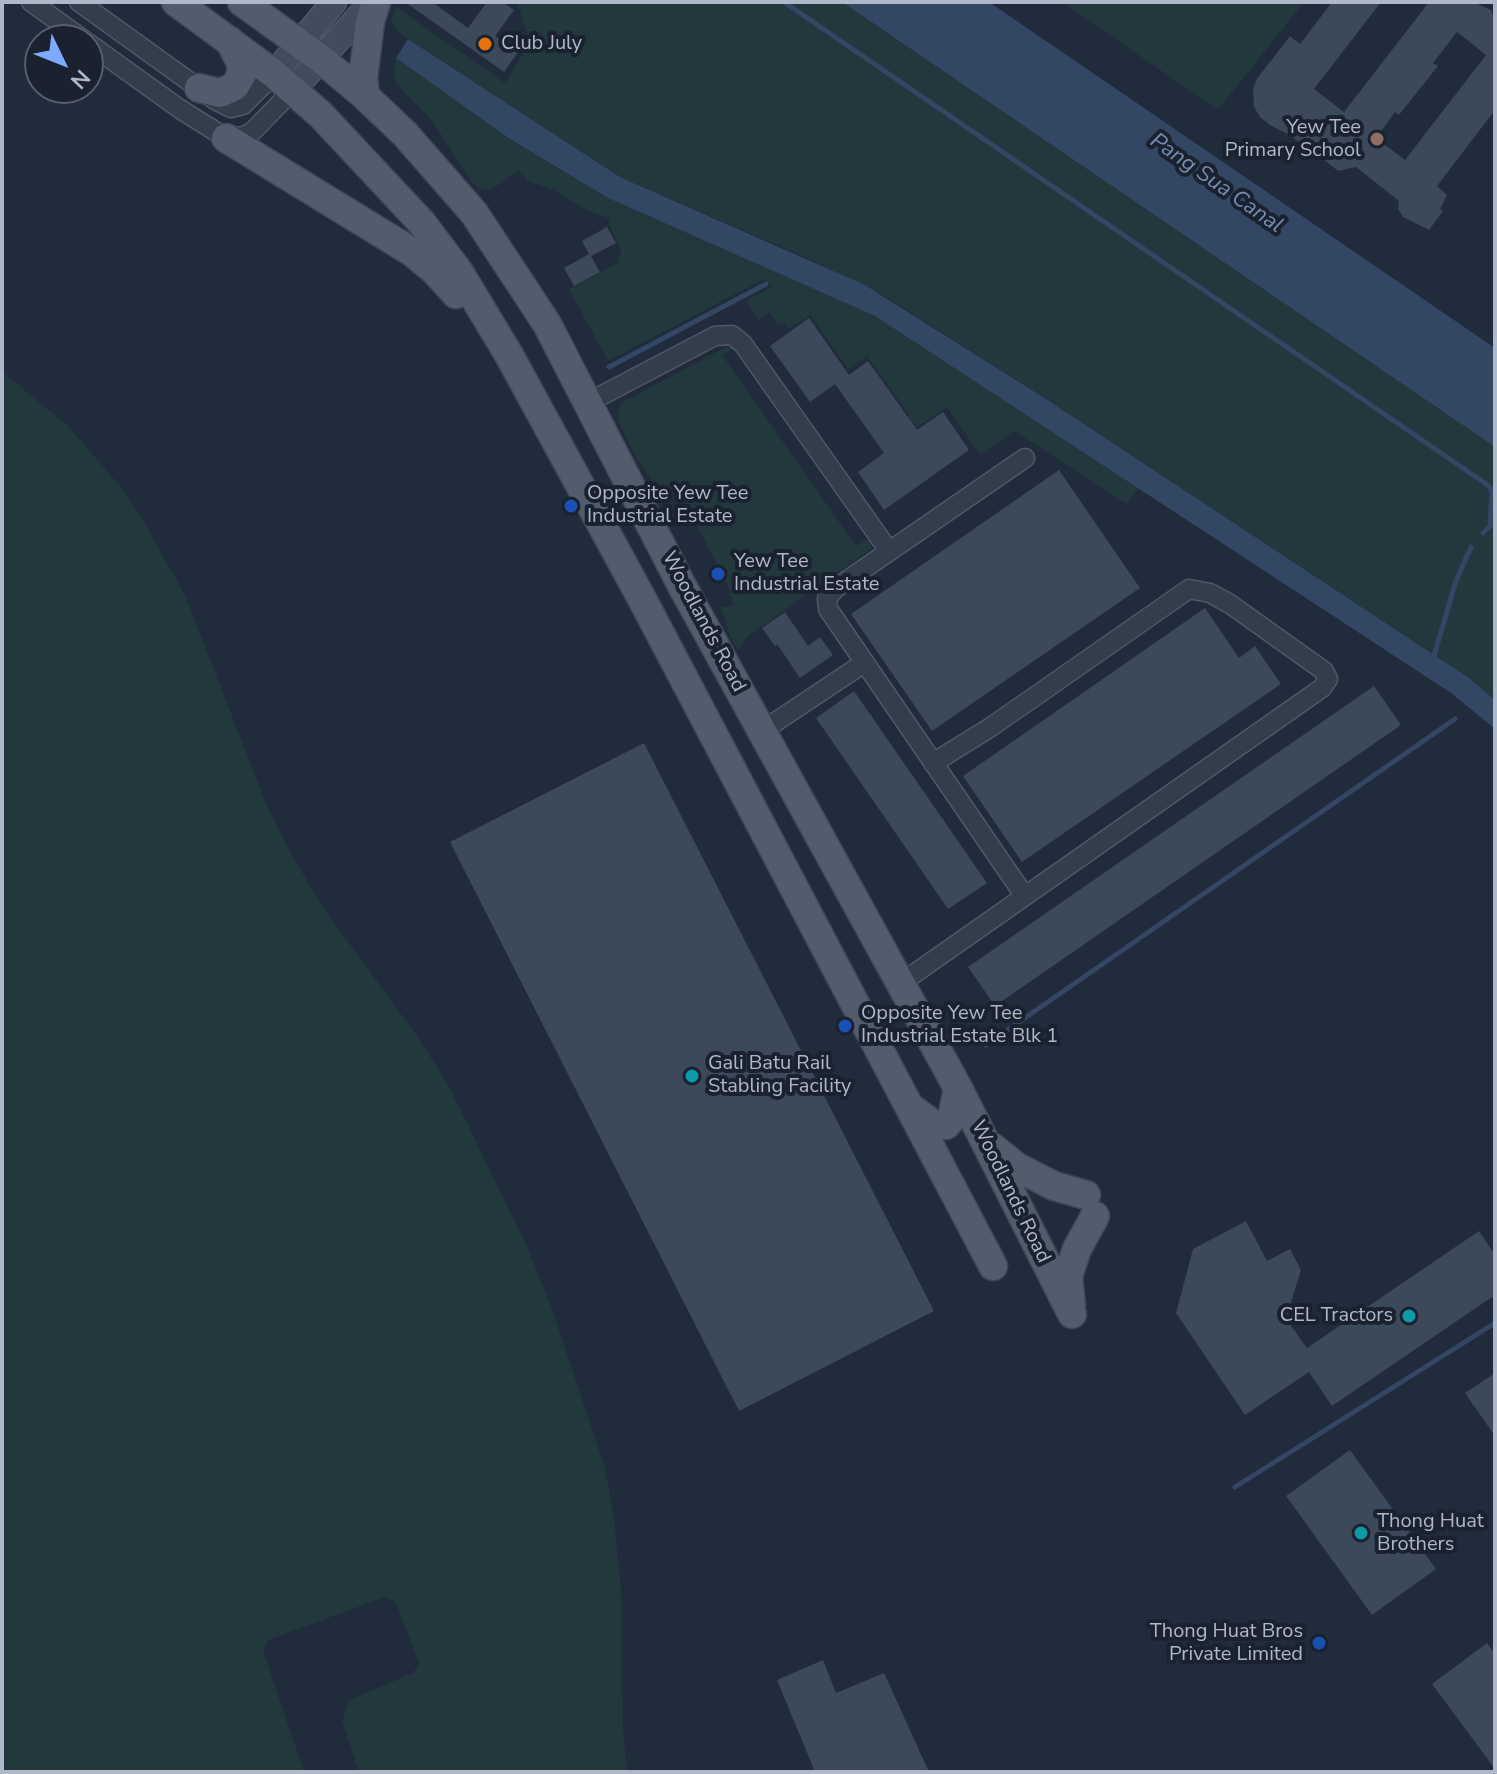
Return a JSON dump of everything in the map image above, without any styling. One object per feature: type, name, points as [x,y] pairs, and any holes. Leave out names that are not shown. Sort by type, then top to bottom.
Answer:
[{"type":"main road","points":[[176,2],[283,82],[366,161],[422,223],[459,272],[509,355],[641,597],[993,1266]]},
{"type":"main road","name":"Woodlands Road","points":[[242,2],[310,51],[405,134],[474,213],[547,324],[681,584],[958,1088],[1072,1314],[1068,1276],[1091,1205],[1017,1167],[986,1141]]},
{"type":"main road","points":[[365,96],[363,78],[374,2]]},
{"type":"main road","points":[[199,88],[220,93],[234,87],[241,76],[241,63],[230,41]]},
{"type":"main road","points":[[368,48],[375,78],[405,134]]},
{"type":"main road","points":[[226,138],[412,252],[435,271],[509,355]]},
{"type":"main road","points":[[911,1108],[933,1124],[946,1125],[952,1118],[958,1088]]},
{"type":"street","points":[[31,2],[61,24]]},
{"type":"street","points":[[79,2],[231,108],[243,105],[283,82]]},
{"type":"street","points":[[310,51],[334,2]]},
{"type":"street","points":[[104,55],[226,138],[244,136],[252,132],[283,82],[310,51],[374,2]]},
{"type":"street","points":[[589,402],[715,336],[732,335],[743,344],[889,551]]},
{"type":"street","points":[[1024,895],[828,609],[827,598],[836,588],[1025,458]]},
{"type":"street","points":[[901,983],[1322,688],[1328,679],[1324,671],[1230,604],[1210,593],[1189,589],[991,727],[933,763]]},
{"type":"street","points":[[762,731],[864,663]]},
{"type":"green space","points":[[517,2],[842,2],[1495,447],[1495,700],[1466,676],[883,295],[800,255],[620,177],[408,39],[395,29],[391,21],[396,7],[505,83],[530,43]]},
{"type":"green space","points":[[1062,2],[1304,2],[1218,110]]},
{"type":"green space","points":[[396,58],[510,139],[608,198],[875,316],[1139,488],[1127,504],[1014,431],[980,455],[947,407],[903,437],[896,425],[909,415],[867,356],[848,369],[810,315],[789,329],[784,322],[778,325],[770,313],[759,320],[746,301],[772,287],[764,279],[608,361],[569,289],[618,263],[621,251],[609,224],[610,219],[585,209],[552,189],[528,181],[518,170],[499,185],[488,189],[473,184],[433,122],[396,83],[393,76]]},
{"type":"green space","points":[[726,347],[734,347],[723,356],[856,546],[867,539],[871,544],[871,549],[747,637],[739,649],[734,646],[721,607],[733,606],[729,588],[688,508],[676,489],[666,493],[658,490],[635,456],[617,414],[621,403]]},
{"type":"green space","points":[[2,371],[68,426],[120,486],[141,517],[185,595],[267,806],[293,857],[324,909],[415,1033],[448,1084],[527,1246],[551,1306],[605,1468],[614,1516],[621,1592],[623,1729],[627,1772],[359,1772],[342,1721],[349,1700],[413,1673],[419,1663],[396,1603],[385,1597],[268,1640],[263,1651],[304,1772],[2,1772]]},
{"type":"water","name":"Pang Sua Canal","points":[[842,2],[989,2],[1495,348],[1495,447]]},
{"type":"water","points":[[408,39],[620,177],[865,285],[1043,397],[1469,678],[1495,700],[1495,729],[1451,693],[875,316],[608,198],[510,139],[396,58]]},
{"type":"building","name":"Club July","points":[[405,2],[432,2],[468,28],[487,2],[503,2],[514,10],[495,36],[518,52],[504,72]]},
{"type":"building","points":[[1332,2],[1381,2],[1314,89],[1344,112],[1429,2],[1473,2],[1491,10],[1495,20],[1495,110],[1437,186],[1447,195],[1440,209],[1443,211],[1429,230],[1403,217],[1398,209],[1399,201],[1356,167],[1338,171],[1260,117],[1254,107],[1256,80],[1290,36],[1300,44]],"holes":[[[1457,32],[1486,55],[1405,160],[1376,138],[1395,112],[1399,115],[1438,66],[1433,63]]]},
{"type":"building","points":[[607,227],[616,243],[591,256],[600,272],[574,286],[564,268],[589,254],[582,241]]},
{"type":"building","points":[[809,318],[849,375],[868,361],[917,430],[943,412],[969,450],[884,510],[858,472],[884,453],[835,384],[810,402],[770,346]]},
{"type":"building","points":[[1059,470],[1140,588],[932,731],[851,614]]},
{"type":"building","points":[[1205,608],[1239,658],[1255,646],[1281,684],[1022,862],[963,776]]},
{"type":"building","points":[[785,612],[808,646],[820,637],[833,655],[800,678],[762,628]]},
{"type":"building","points":[[1374,686],[1401,725],[995,1006],[968,967]]},
{"type":"building","points":[[854,691],[987,883],[948,909],[816,718]]},
{"type":"building","name":"Gali Batu Rail Stabling Facility","points":[[644,743],[934,1311],[739,1411],[450,842]]},
{"type":"building","name":"CEL Tractors","points":[[1246,1221],[1267,1261],[1290,1249],[1301,1270],[1286,1319],[1307,1348],[1479,1231],[1495,1255],[1495,1295],[1332,1406],[1309,1372],[1245,1415],[1176,1313],[1193,1249]]},
{"type":"building","points":[[1495,1373],[1495,1436],[1465,1393]]},
{"type":"building","name":"Thong Huat Brothers","points":[[1350,1450],[1436,1569],[1372,1615],[1286,1496]]},
{"type":"building","points":[[1487,1643],[1495,1654],[1495,1769],[1432,1684]]},
{"type":"building","points":[[823,1660],[836,1693],[884,1673],[929,1772],[815,1772],[777,1680]]},
{"type":"waterway","points":[[784,2],[1489,486],[1492,492],[1490,526],[1483,533]]},
{"type":"waterway","points":[[609,367],[766,284]]},
{"type":"waterway","points":[[1433,659],[1456,581],[1471,547]]},
{"type":"waterway","points":[[986,1045],[1455,719]]},
{"type":"waterway","points":[[1235,1487],[1495,1323]]},
{"type":"place","name":"Club July","points":[[485,44]]},
{"type":"place","name":"Yew Tee Primary School","points":[[1377,139]]},
{"type":"place","name":"Opposite Yew Tee Industrial Estate","points":[[571,506]]},
{"type":"place","name":"Yew Tee Industrial Estate","points":[[718,574]]},
{"type":"place","name":"Opposite Yew Tee Industrial Estate Blk 1","points":[[845,1026]]},
{"type":"place","name":"Gali Batu Rail Stabling Facility","points":[[692,1076]]},
{"type":"place","name":"CEL Tractors","points":[[1409,1316]]},
{"type":"place","name":"Thong Huat Brothers","points":[[1361,1533]]},
{"type":"place","name":"Thong Huat Bros Private Limited","points":[[1319,1643]]}]
